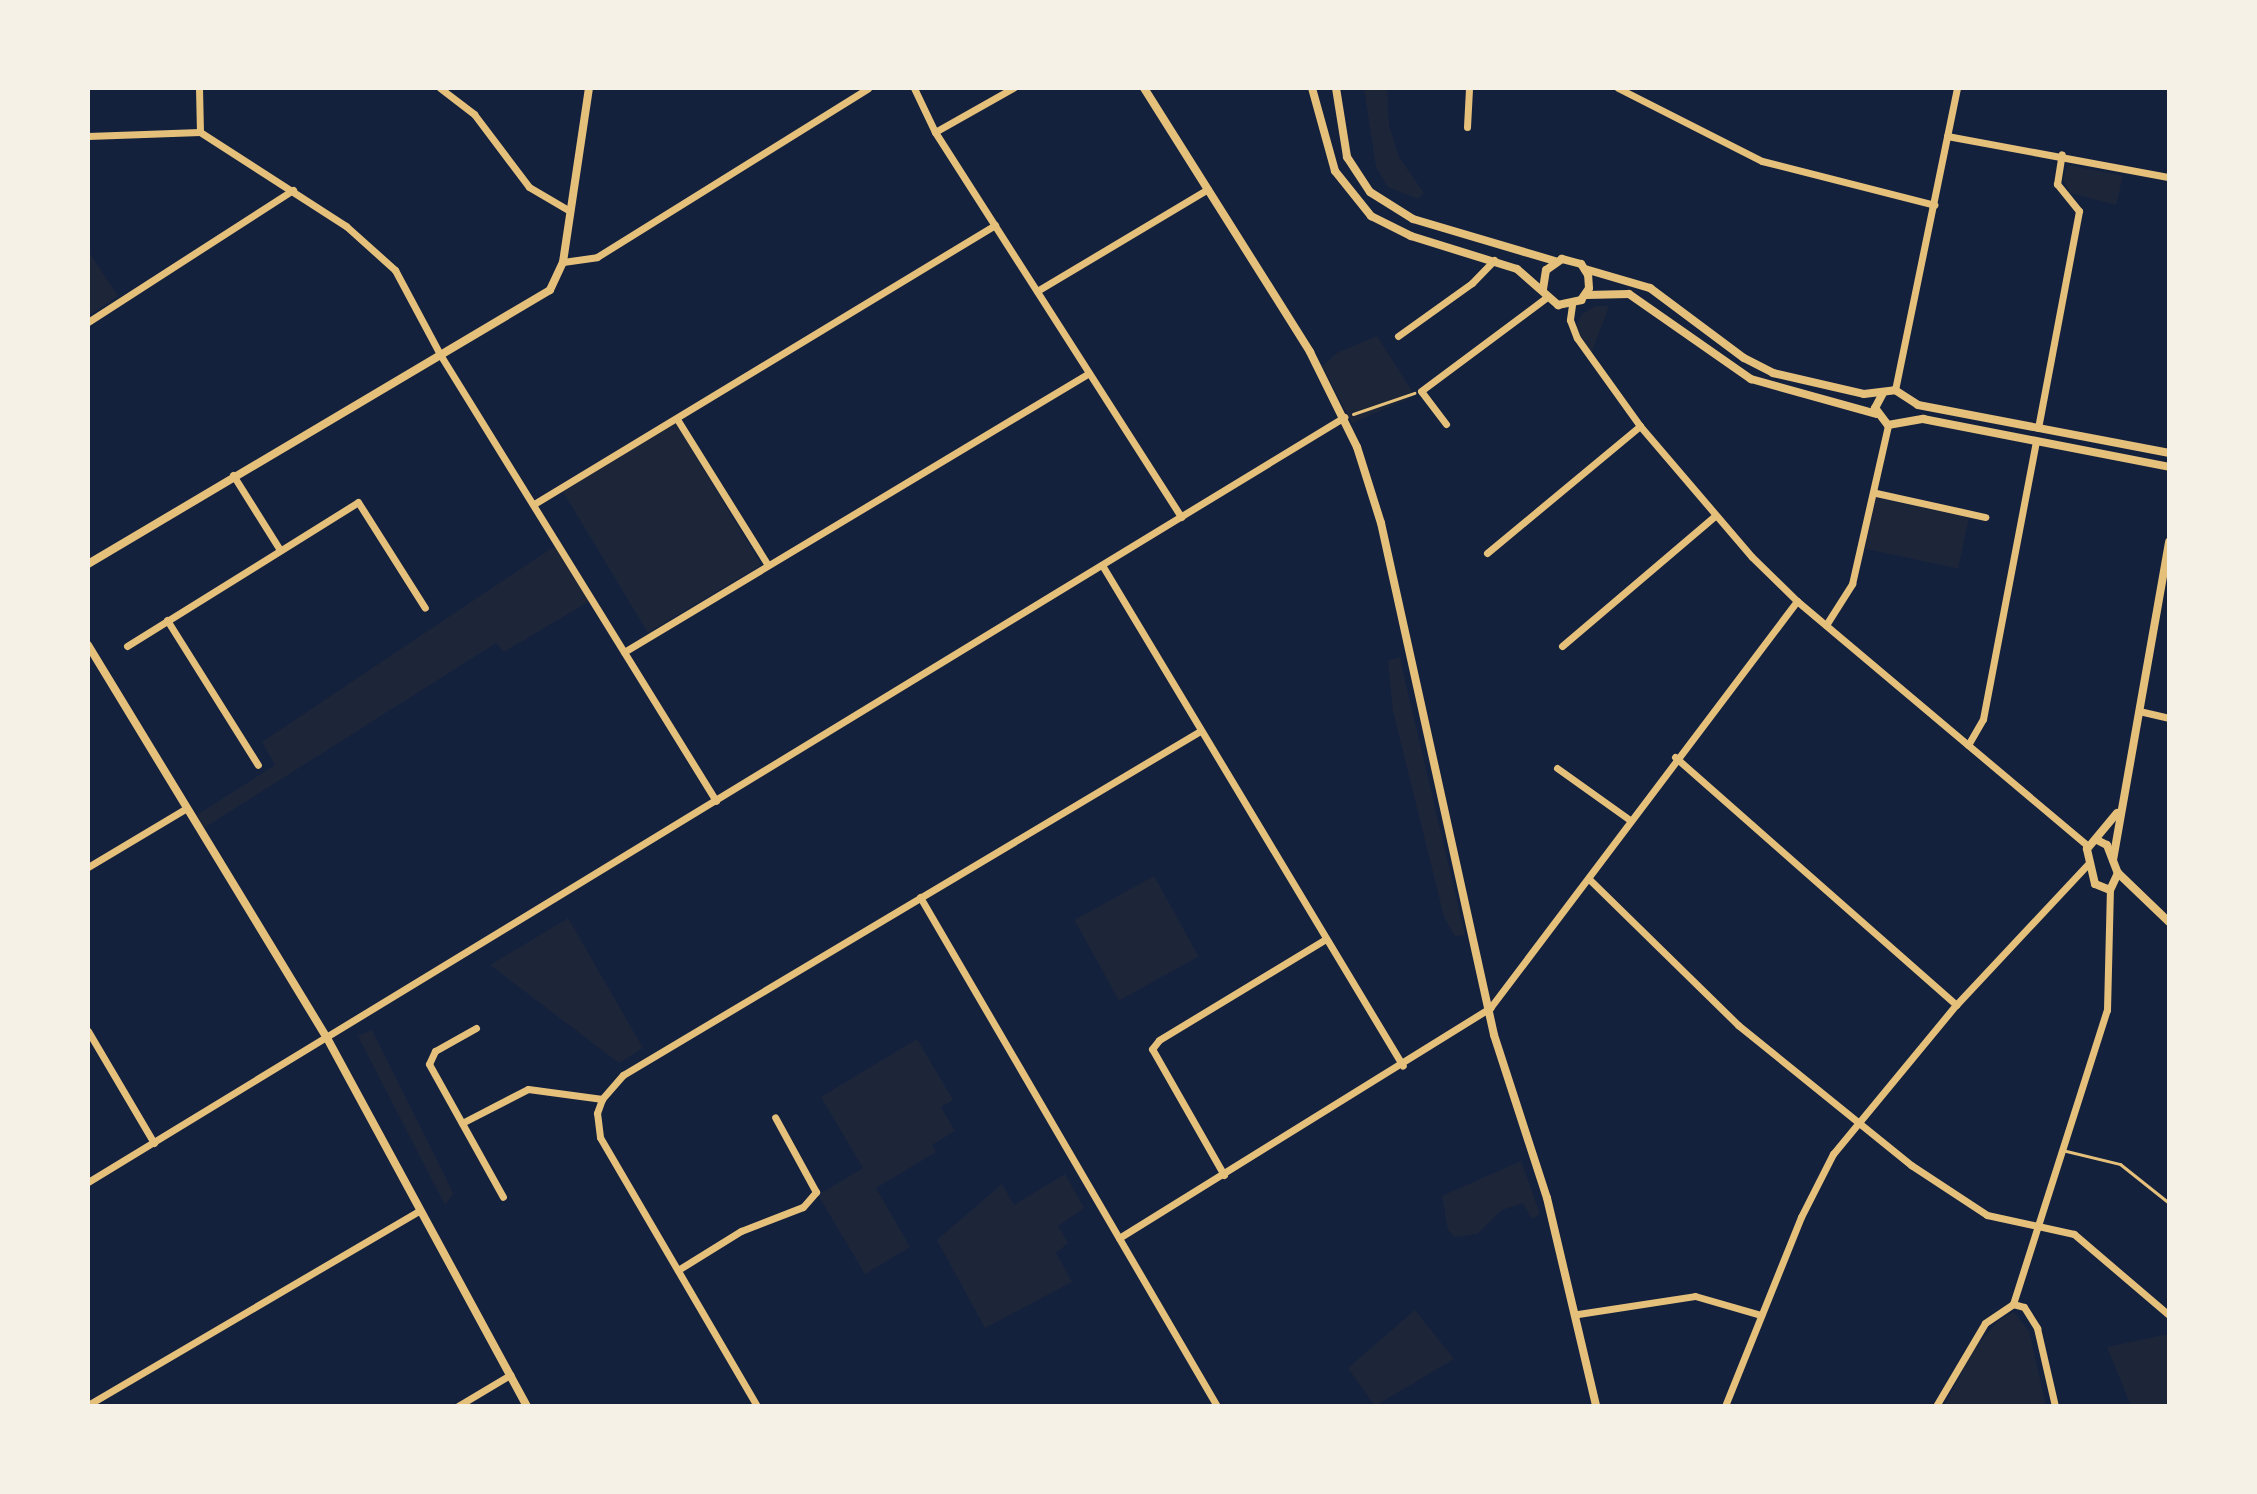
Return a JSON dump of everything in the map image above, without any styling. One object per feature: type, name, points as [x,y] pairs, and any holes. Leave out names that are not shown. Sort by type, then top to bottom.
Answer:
[{"type":"street","points":[[199,88],[200,132]]},
{"type":"street","points":[[440,88],[474,114],[529,187],[568,210]]},
{"type":"street","points":[[88,564],[233,475],[542,296],[563,262],[568,210],[589,88]]},
{"type":"street","points":[[563,262],[597,257],[868,88]]},
{"type":"street","points":[[914,88],[935,132],[1181,517]]},
{"type":"street","points":[[935,132],[1013,88]]},
{"type":"street","points":[[1144,88],[1310,352],[1344,417],[1381,523],[1490,1008],[1578,1314],[1596,1406]]},
{"type":"street","points":[[1312,88],[1330,158],[1361,207],[1395,229],[1525,273],[1558,305],[1572,305],[1586,295],[1629,294],[1751,379],[1876,414],[1888,425]]},
{"type":"street","points":[[1336,88],[1347,157],[1370,192],[1413,219],[1556,261],[1575,260],[1585,269],[1650,288],[1744,358],[1773,373],[1864,394],[1895,390],[1909,399],[2169,453]]},
{"type":"street","points":[[1467,127],[1469,88]]},
{"type":"street","points":[[1618,88],[1783,169],[1934,205]]},
{"type":"street","points":[[1895,390],[1957,88]]},
{"type":"street","points":[[88,136],[200,132],[293,190],[373,247],[395,270],[441,356],[716,801]]},
{"type":"street","points":[[1947,136],[2062,154],[2169,177]]},
{"type":"street","points":[[2038,428],[2079,211],[2057,184],[2062,154]]},
{"type":"street","points":[[1037,291],[1208,189]]},
{"type":"street","points":[[88,322],[293,190]]},
{"type":"street","points":[[534,504],[995,225]]},
{"type":"street","points":[[1398,336],[1472,283],[1494,260]]},
{"type":"street","points":[[1545,293],[1543,275],[1556,261]]},
{"type":"street","points":[[1585,269],[1586,295]]},
{"type":"street","points":[[1446,424],[1421,391],[1545,293]]},
{"type":"street","points":[[1572,305],[1570,320],[1577,338],[1640,426],[1715,516],[1797,601],[2088,846],[2095,884],[2110,890]]},
{"type":"street","points":[[624,652],[1089,373]]},
{"type":"street","points":[[1876,414],[1883,393]]},
{"type":"street","points":[[1905,421],[1909,399]]},
{"type":"street","points":[[88,1182],[1344,417]]},
{"type":"street","points":[[677,419],[768,565]]},
{"type":"street","points":[[1888,425],[1923,419],[2169,467]]},
{"type":"street","points":[[1826,625],[1852,584],[1876,493],[1888,425]]},
{"type":"street","points":[[1487,553],[1640,426]]},
{"type":"street","points":[[1968,745],[1983,719],[2036,441]]},
{"type":"street","points":[[233,475],[280,550]]},
{"type":"street","points":[[1876,493],[1985,517]]},
{"type":"street","points":[[127,646],[358,502],[425,608]]},
{"type":"street","points":[[1562,646],[1715,516]]},
{"type":"street","points":[[2113,860],[2119,809],[2169,542]]},
{"type":"street","points":[[1102,565],[1403,1066]]},
{"type":"street","points":[[1119,1238],[1403,1066],[1490,1008],[1589,879],[1675,757],[1797,601]]},
{"type":"street","points":[[167,620],[258,765]]},
{"type":"street","points":[[88,645],[327,1038],[527,1406]]},
{"type":"street","points":[[2139,711],[2169,718]]},
{"type":"street","points":[[757,1406],[600,1137],[597,1113],[602,1099],[623,1075],[1200,731]]},
{"type":"street","points":[[1675,757],[1956,1005]]},
{"type":"street","points":[[1557,768],[1630,820]]},
{"type":"street","points":[[88,867],[187,808]]},
{"type":"street","points":[[2088,846],[2097,840],[2119,809]]},
{"type":"street","points":[[2097,840],[2107,845],[2118,873],[2169,922]]},
{"type":"street","points":[[1725,1406],[1817,1181],[1856,1123],[1956,1005],[2089,863]]},
{"type":"street","points":[[1936,1406],[1985,1323],[2013,1304],[2034,1225],[2062,1150],[2107,1010],[2110,890],[2118,873]]},
{"type":"street","points":[[1589,879],[1738,1025],[1856,1123],[1987,1215],[2034,1225],[2056,1226],[2092,1245],[2169,1315]]},
{"type":"street","points":[[920,897],[1217,1406]]},
{"type":"street","points":[[1224,1175],[1152,1049],[1159,1040],[1326,939]]},
{"type":"street","points":[[476,1028],[435,1051],[429,1061],[503,1197]]},
{"type":"street","points":[[88,1031],[154,1143]]},
{"type":"street","points":[[462,1123],[528,1089],[602,1099]]},
{"type":"street","points":[[678,1270],[741,1231],[803,1207],[816,1192],[775,1117]]},
{"type":"street","points":[[88,1405],[420,1210]]},
{"type":"street","points":[[1578,1314],[1695,1296],[1761,1315]]},
{"type":"street","points":[[2013,1304],[2024,1307],[2037,1328],[2055,1406]]},
{"type":"street","points":[[458,1406],[510,1375]]},
{"type":"lane","points":[[2062,1150],[2120,1164],[2169,1203]]},
{"type":"path","points":[[1344,417],[1421,391]]},
{"type":"shaded area","points":[[1364,88],[1387,88],[1389,125],[1399,157],[1424,193],[1418,199],[1388,187],[1376,167]]},
{"type":"shaded area","points":[[2068,165],[2123,176],[2116,205],[2070,193],[2063,179]]},
{"type":"shaded area","points":[[88,251],[118,296],[88,316]]},
{"type":"shaded area","points":[[1595,306],[1609,306],[1591,354],[1575,328],[1582,314]]},
{"type":"shaded area","points":[[1377,336],[1415,396],[1352,423],[1322,366],[1337,353]]},
{"type":"shaded area","points":[[674,420],[761,565],[648,633],[561,488]]},
{"type":"shaded area","points":[[1876,498],[1969,518],[1958,569],[1865,549]]},
{"type":"shaded area","points":[[555,546],[591,600],[504,652],[496,643],[204,828],[197,815],[275,765],[262,742]]},
{"type":"shaded area","points":[[1400,657],[1465,935],[1455,936],[1444,917],[1393,711],[1388,661]]},
{"type":"shaded area","points":[[1154,876],[1199,956],[1119,1001],[1074,920]]},
{"type":"shaded area","points":[[568,918],[643,1048],[619,1063],[490,965]]},
{"type":"shaded area","points":[[372,1030],[453,1194],[445,1205],[358,1036]]},
{"type":"shaded area","points":[[917,1039],[953,1100],[941,1107],[955,1131],[932,1145],[936,1152],[876,1188],[910,1247],[865,1274],[818,1195],[863,1168],[821,1097]]},
{"type":"shaded area","points":[[1521,1161],[1540,1214],[1532,1219],[1523,1203],[1502,1210],[1477,1234],[1455,1237],[1448,1230],[1442,1196]]},
{"type":"shaded area","points":[[1065,1174],[1084,1208],[1058,1226],[1068,1243],[1056,1253],[1072,1282],[985,1328],[937,1240],[1002,1184],[1014,1205]]},
{"type":"shaded area","points":[[1415,1310],[1454,1359],[1375,1406],[1348,1368]]},
{"type":"shaded area","points":[[2014,1312],[2029,1331],[2046,1406],[1944,1406],[1974,1349],[1999,1320]]},
{"type":"shaded area","points":[[2169,1334],[2169,1405],[2131,1406],[2107,1347]]}]
